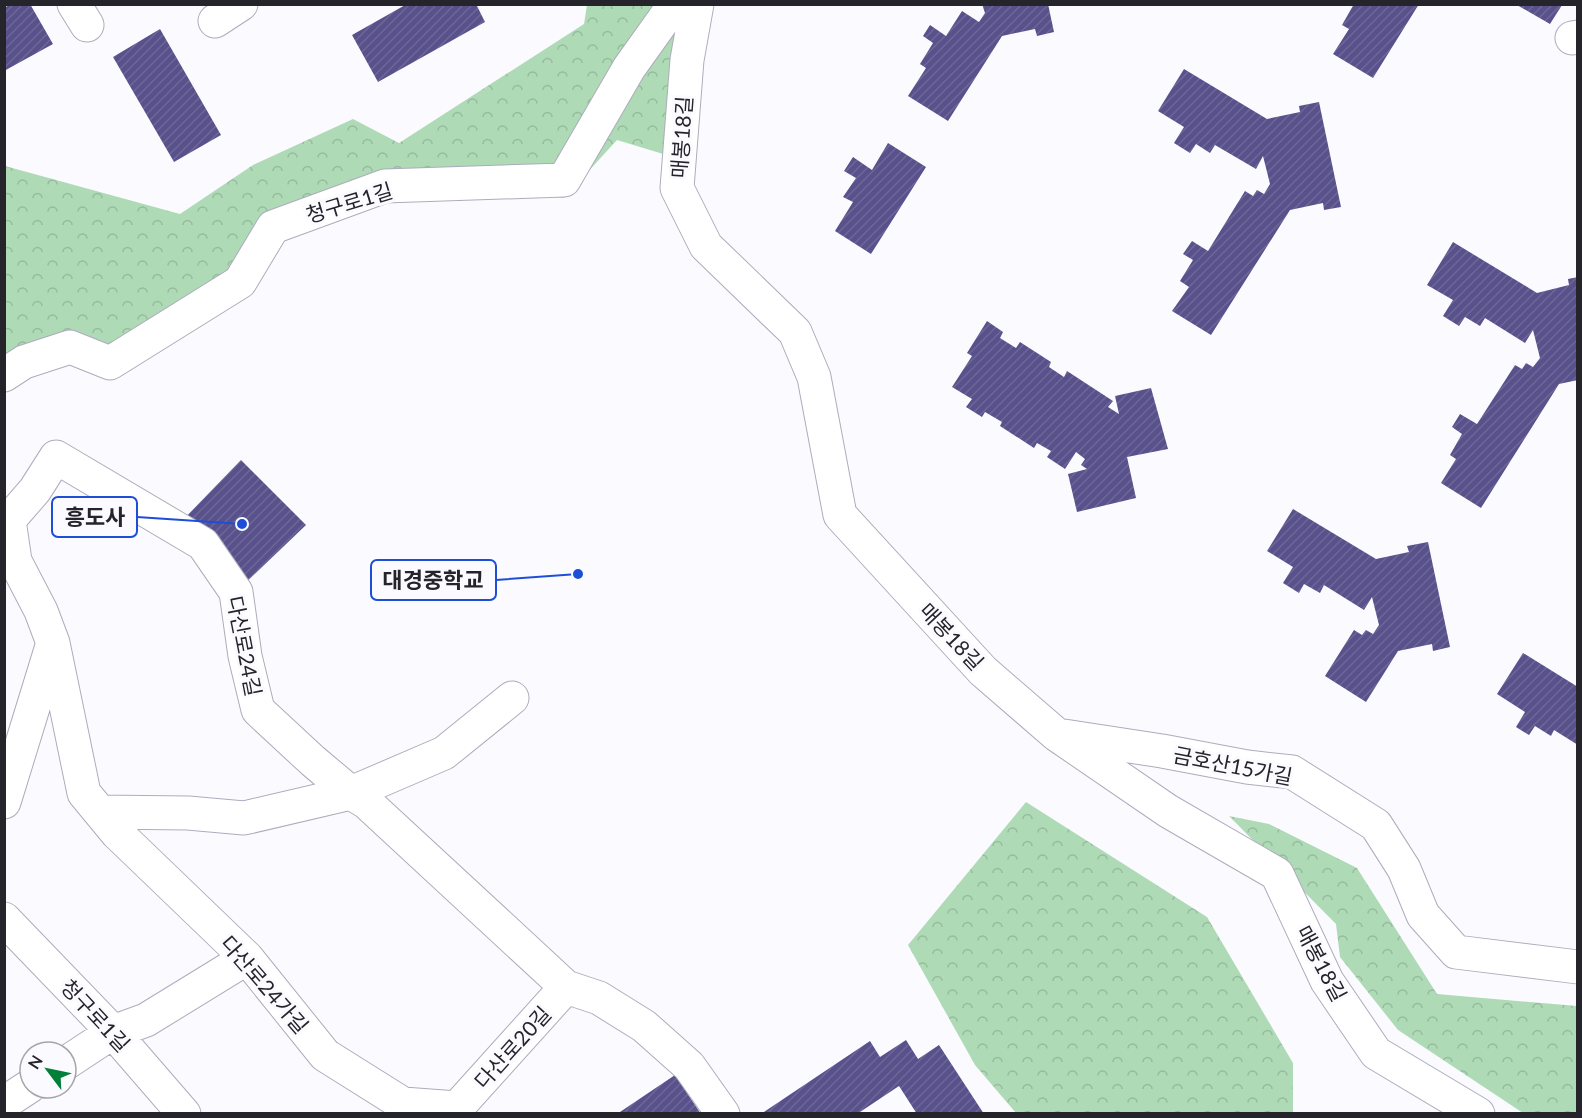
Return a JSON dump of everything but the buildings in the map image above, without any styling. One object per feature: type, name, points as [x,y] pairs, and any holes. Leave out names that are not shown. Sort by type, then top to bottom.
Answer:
[{"type":"street","name":"청구로1길","points":[[4,375],[24,362],[70,347],[110,363],[240,282],[273,227],[385,186],[564,180],[629,68],[674,4],[697,7]]},
{"type":"street","name":"매봉18길","points":[[697,7],[687,60],[677,188],[706,246],[795,332],[814,377],[840,515],[984,671],[1057,735],[1168,811],[1277,874],[1327,981],[1376,1053],[1478,1113]]},
{"type":"street","name":"다산로24길","points":[[53,643],[15,561],[7,512],[35,490],[56,457],[203,544],[236,592],[245,656],[258,710],[313,761],[351,793],[366,802],[566,987]]},
{"type":"street","points":[[4,802],[53,643]]},
{"type":"street","name":"다산로24가길","points":[[53,643],[84,793],[117,833],[247,958],[325,1055],[403,1104],[457,1108]]},
{"type":"street","points":[[100,812],[188,813],[244,818],[351,793],[444,753],[512,698]]},
{"type":"street","name":"금호산15가길","points":[[1057,735],[1247,767],[1292,772],[1376,825],[1404,869],[1423,915],[1456,952],[1578,967]]},
{"type":"street","name":"청구로1길","points":[[4,919],[113,1032],[184,1113]]},
{"type":"street","points":[[78,1055],[113,1032],[146,1020],[247,958]]},
{"type":"street","points":[[566,987],[599,998],[644,1026],[689,1066],[723,1113]]},
{"type":"street","name":"다산로20길","points":[[457,1108],[566,987]]},
{"type":"street","points":[[4,1103],[18,1094]]},
{"type":"green space","points":[[587,5],[690,5],[673,157],[617,140],[564,198],[383,177],[263,223],[235,276],[111,353],[5,363],[5,166],[180,214],[253,165],[353,119],[399,143],[584,24]]},
{"type":"green space","points":[[1026,802],[1207,917],[1293,1063],[1293,1113],[1016,1113],[975,1065],[908,945]]},
{"type":"green space","points":[[1229,816],[1269,824],[1357,868],[1437,994],[1577,1006],[1577,1113],[1523,1113],[1398,1030],[1340,957],[1336,924]]},
{"type":"place","name":"흥도사","points":[[242,524]]},
{"type":"place","name":"대경중학교","points":[[578,574]]}]
